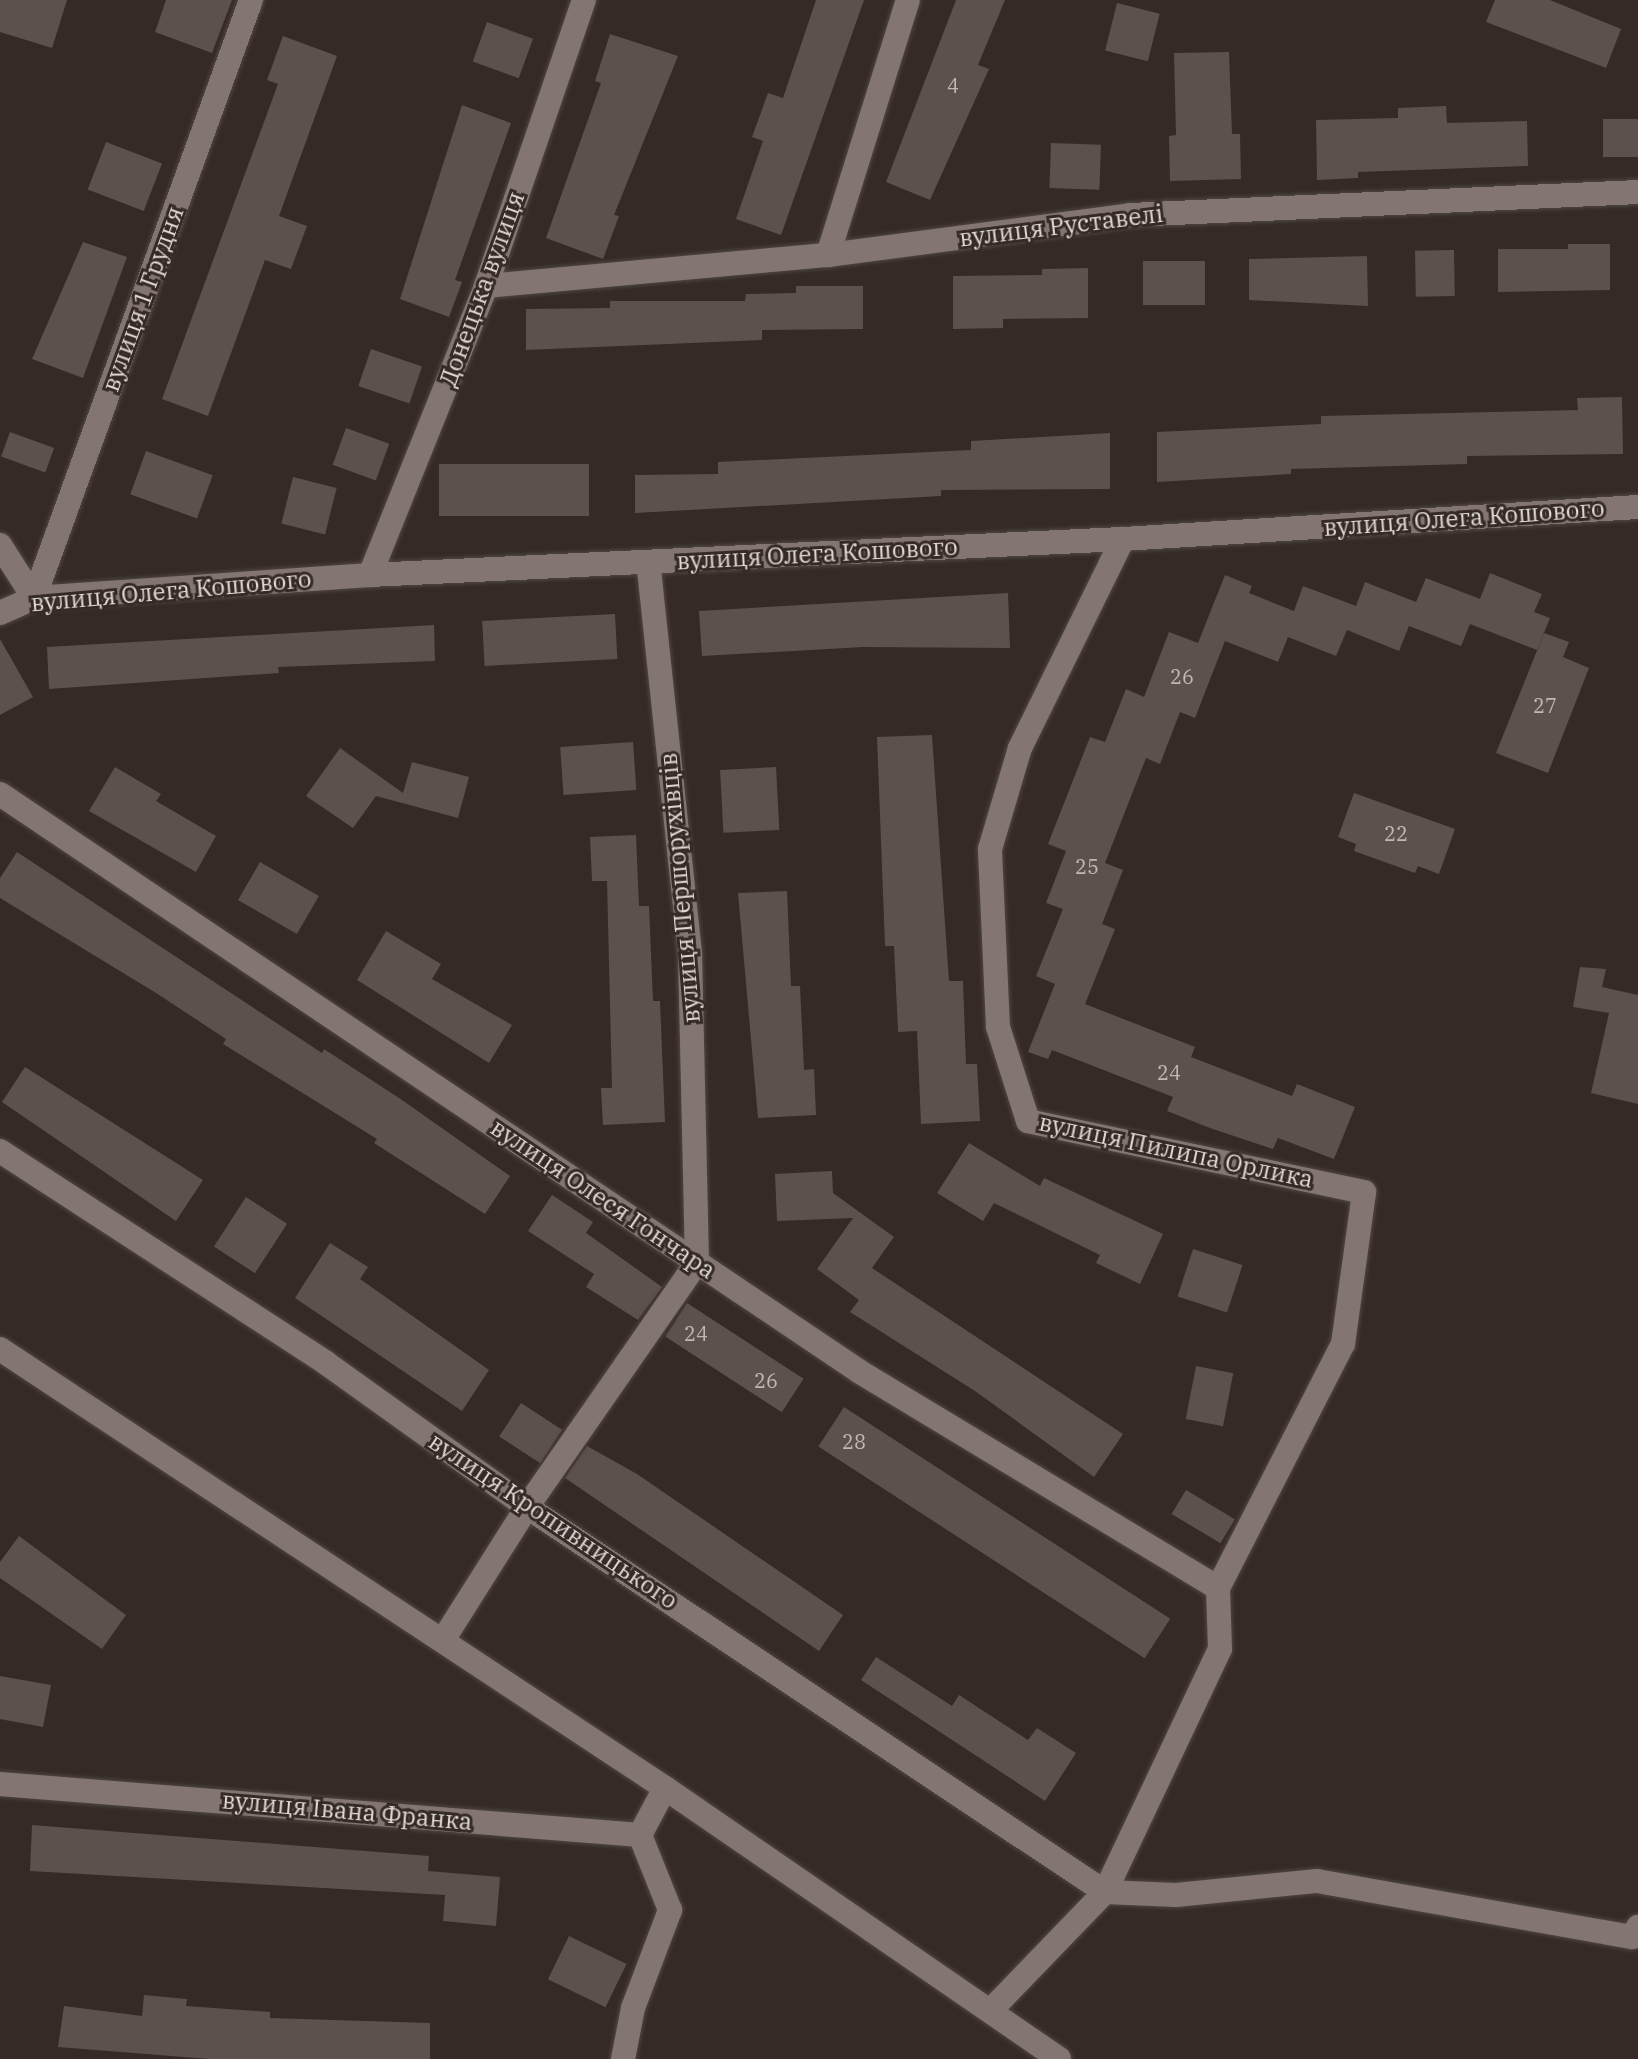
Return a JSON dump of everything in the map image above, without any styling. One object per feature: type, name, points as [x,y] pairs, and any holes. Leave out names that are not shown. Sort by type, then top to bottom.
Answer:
[{"type":"street","name":"вулиця 1 Грудня","points":[[34,598],[251,0]]},
{"type":"street","name":"Донецька вулиця","points":[[370,575],[486,286],[584,0]]},
{"type":"street","points":[[828,255],[908,0]]},
{"type":"street","name":"вулиця Руставелі","points":[[486,286],[828,255],[1130,215],[1638,192]]},
{"type":"street","name":"вулиця Олега Кошового","points":[[0,613],[34,598],[370,575],[1123,539],[1638,507]]},
{"type":"street","name":"вулиця Пилипа Орлика","points":[[1123,539],[1020,748],[990,849],[998,1027],[1028,1121],[1364,1192],[1343,1344],[1218,1588]]},
{"type":"street","points":[[0,545],[34,598]]},
{"type":"street","name":"вулиця Першорухівців","points":[[648,562],[690,953],[697,1262]]},
{"type":"street","name":"вулиця Олеся Гончара","points":[[0,794],[860,1372],[1218,1588]]},
{"type":"street","name":"вулиця Кропивницького","points":[[0,1151],[326,1363],[527,1507],[1105,1892]]},
{"type":"street","points":[[443,1640],[527,1507],[697,1262]]},
{"type":"street","points":[[0,1349],[665,1788],[1059,2059]]},
{"type":"street","points":[[991,2010],[1105,1892],[1220,1649],[1218,1588]]},
{"type":"street","name":"вулиця Івана Франка","points":[[0,1784],[640,1835]]},
{"type":"street","points":[[623,2059],[633,2008],[670,1910],[640,1835],[665,1788]]},
{"type":"street","points":[[1105,1892],[1176,1895],[1317,1881],[1632,1937],[1638,1927]]},
{"type":"building","points":[[0,0],[67,0],[52,48],[0,32]]},
{"type":"building","points":[[166,0],[232,0],[212,53],[155,32]]},
{"type":"building","points":[[816,0],[864,0],[781,235],[736,219],[763,141],[752,137],[768,93],[783,98]]},
{"type":"building","points":[[956,0],[1005,0],[978,65],[989,69],[930,200],[886,182]]},
{"type":"building","points":[[1495,0],[1550,0],[1621,29],[1606,68],[1486,22]]},
{"type":"building","points":[[1117,3],[1160,14],[1148,61],[1105,51]]},
{"type":"building","points":[[487,22],[533,39],[519,78],[473,61]]},
{"type":"building","points":[[610,34],[678,56],[614,215],[619,216],[603,259],[546,238],[601,83],[595,81]]},
{"type":"building","points":[[283,36],[337,56],[279,216],[307,226],[291,269],[265,260],[208,416],[162,399],[278,84],[267,80]]},
{"type":"building","points":[[1229,52],[1232,134],[1240,134],[1241,179],[1170,181],[1169,136],[1176,135],[1174,53]]},
{"type":"building","points":[[462,105],[511,123],[455,280],[462,282],[449,317],[400,299]]},
{"type":"building","points":[[1446,106],[1447,123],[1527,121],[1528,166],[1358,172],[1358,178],[1317,180],[1316,120],[1398,118],[1398,108]]},
{"type":"building","points":[[1603,119],[1638,119],[1638,157],[1603,157]]},
{"type":"building","points":[[106,142],[162,164],[144,211],[88,190]]},
{"type":"building","points":[[1051,143],[1101,145],[1099,190],[1049,188]]},
{"type":"building","points":[[83,242],[127,257],[83,378],[32,359]]},
{"type":"building","points":[[1568,244],[1610,244],[1610,290],[1498,292],[1498,249],[1568,249]]},
{"type":"building","points":[[1454,250],[1455,296],[1416,297],[1415,251]]},
{"type":"building","points":[[1367,256],[1368,306],[1249,300],[1249,259]]},
{"type":"building","points":[[1143,261],[1205,261],[1205,305],[1143,305]]},
{"type":"building","points":[[1088,268],[1088,318],[1003,319],[1003,328],[953,329],[953,276],[1042,275],[1042,269]]},
{"type":"building","points":[[796,286],[863,286],[863,329],[762,330],[762,340],[526,350],[526,309],[610,308],[610,301],[745,301],[746,294],[796,293]]},
{"type":"building","points":[[371,349],[422,367],[409,403],[358,386]]},
{"type":"building","points":[[1622,397],[1623,454],[1467,456],[1467,464],[1291,469],[1291,474],[1157,482],[1157,432],[1321,424],[1321,416],[1578,410],[1577,398]]},
{"type":"building","points":[[346,428],[389,444],[376,480],[333,465]]},
{"type":"building","points":[[10,432],[54,448],[45,473],[1,456]]},
{"type":"building","points":[[1110,433],[1110,489],[941,490],[941,496],[635,513],[635,475],[718,474],[718,462],[971,450],[971,441]]},
{"type":"building","points":[[146,451],[213,475],[197,519],[130,494]]},
{"type":"building","points":[[439,464],[589,464],[589,516],[439,516]]},
{"type":"building","points":[[293,477],[337,488],[325,534],[281,524]]},
{"type":"building","points":[[1490,573],[1542,594],[1534,612],[1550,618],[1537,650],[1470,624],[1461,646],[1409,626],[1399,651],[1347,630],[1336,656],[1288,637],[1278,662],[1225,641],[1195,718],[1180,712],[1160,764],[1146,758],[1105,863],[1123,870],[1102,924],[1115,929],[1085,1004],[1195,1047],[1191,1057],[1292,1096],[1297,1084],[1355,1107],[1334,1159],[1278,1138],[1273,1149],[1210,1128],[1167,1111],[1173,1097],[1052,1050],[1048,1059],[1028,1052],[1055,984],[1036,976],[1063,909],[1046,903],[1066,851],[1048,844],[1090,737],[1105,742],[1126,689],[1144,697],[1169,632],[1198,643],[1225,575],[1252,586],[1249,593],[1294,611],[1303,586],[1356,606],[1365,582],[1416,602],[1426,578],[1480,599]]},
{"type":"building","points":[[1008,593],[1010,648],[863,647],[702,656],[699,611]]},
{"type":"building","points":[[615,614],[617,659],[485,666],[482,621]]},
{"type":"building","points":[[434,625],[435,661],[278,667],[279,673],[49,689],[47,647]]},
{"type":"building","points":[[1544,633],[1569,642],[1563,657],[1589,668],[1548,773],[1496,753]]},
{"type":"building","points":[[0,639],[33,697],[0,715]]},
{"type":"building","points":[[932,735],[949,981],[963,981],[966,1064],[977,1064],[980,1121],[921,1124],[917,1031],[898,1032],[894,946],[885,946],[877,737]]},
{"type":"building","points":[[633,742],[636,790],[564,795],[560,747]]},
{"type":"building","points":[[340,748],[403,793],[412,762],[469,777],[458,818],[376,796],[353,828],[306,796]]},
{"type":"building","points":[[115,767],[161,794],[156,801],[216,836],[196,872],[89,811]]},
{"type":"building","points":[[776,767],[779,830],[723,833],[720,770]]},
{"type":"building","points":[[1354,793],[1455,829],[1439,874],[1418,866],[1415,873],[1354,851],[1356,844],[1338,837]]},
{"type":"building","points":[[636,835],[639,906],[649,906],[653,1001],[660,1001],[665,1122],[603,1125],[601,1088],[612,1088],[607,881],[592,881],[590,837]]},
{"type":"building","points":[[17,852],[322,1053],[324,1049],[402,1100],[510,1176],[485,1214],[374,1143],[377,1139],[223,1044],[226,1039],[156,993],[0,898],[0,878]]},
{"type":"building","points":[[260,862],[319,896],[297,934],[238,900]]},
{"type":"building","points":[[787,891],[791,986],[800,986],[804,1070],[814,1069],[816,1115],[758,1118],[738,893]]},
{"type":"building","points":[[386,931],[441,964],[432,979],[512,1025],[489,1063],[357,980]]},
{"type":"building","points":[[1580,967],[1606,969],[1602,987],[1638,995],[1638,1104],[1591,1093],[1609,1013],[1573,1007]]},
{"type":"building","points":[[25,1067],[203,1180],[176,1221],[2,1102]]},
{"type":"building","points":[[969,1143],[1040,1186],[1044,1178],[1163,1234],[1140,1284],[1096,1263],[1100,1255],[994,1203],[983,1221],[937,1193]]},
{"type":"building","points":[[832,1171],[833,1193],[894,1237],[872,1268],[1123,1434],[1094,1477],[975,1391],[850,1312],[859,1300],[817,1269],[853,1218],[777,1221],[775,1174]]},
{"type":"building","points":[[552,1195],[593,1222],[586,1233],[662,1287],[638,1320],[586,1287],[594,1274],[528,1231]]},
{"type":"building","points":[[246,1197],[287,1224],[255,1273],[214,1246]]},
{"type":"building","points":[[330,1243],[368,1267],[360,1279],[489,1370],[462,1411],[295,1298]]},
{"type":"building","points":[[1193,1249],[1242,1265],[1227,1313],[1178,1297]]},
{"type":"building","points":[[687,1303],[804,1379],[782,1412],[665,1337]]},
{"type":"building","points":[[1196,1366],[1233,1373],[1223,1426],[1186,1419]]},
{"type":"building","points":[[521,1403],[562,1430],[540,1463],[499,1437]]},
{"type":"building","points":[[844,1407],[1170,1619],[1145,1658],[818,1446]]},
{"type":"building","points":[[587,1446],[637,1474],[843,1615],[819,1651],[565,1478]]},
{"type":"building","points":[[1186,1490],[1235,1519],[1220,1543],[1172,1514]]},
{"type":"building","points":[[19,1536],[126,1615],[102,1649],[0,1578],[0,1562]]},
{"type":"building","points":[[876,1657],[952,1706],[959,1695],[1028,1740],[1037,1728],[1076,1753],[1045,1801],[861,1680]]},
{"type":"building","points":[[0,1676],[51,1685],[43,1727],[0,1719]]},
{"type":"building","points":[[32,1825],[429,1856],[428,1871],[500,1877],[496,1926],[443,1921],[445,1895],[30,1871]]},
{"type":"building","points":[[569,1936],[627,1964],[605,2007],[548,1979]]},
{"type":"building","points":[[144,1995],[187,1999],[186,2006],[270,2012],[270,2018],[430,2023],[430,2059],[209,2059],[58,2047],[64,2006],[142,2016]]}]
